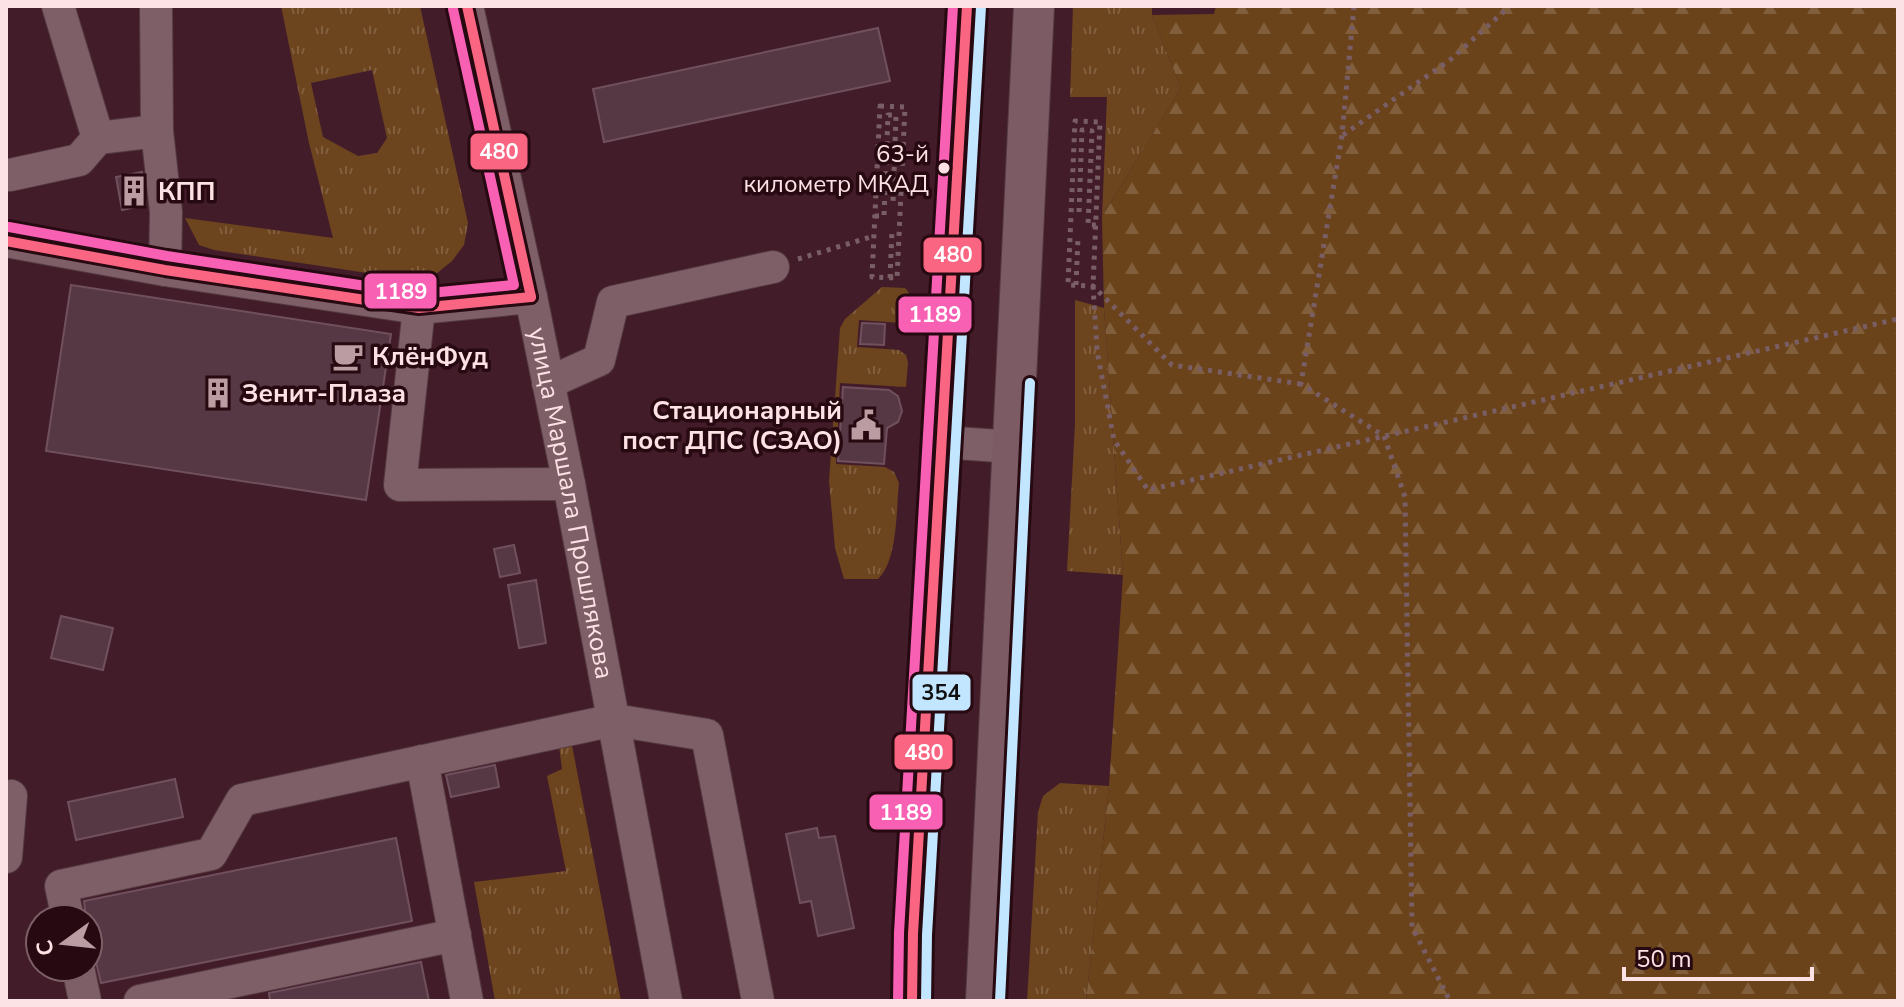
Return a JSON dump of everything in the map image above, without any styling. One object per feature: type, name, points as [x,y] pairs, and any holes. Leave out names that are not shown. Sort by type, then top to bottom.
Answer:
[{"type":"main road","points":[[912,1001],[913,934],[967,6]]},
{"type":"main road","points":[[986,1001],[1034,6]]},
{"type":"main road","points":[[901,1001],[913,934]]},
{"type":"street","points":[[58,6],[98,138]]},
{"type":"street","points":[[156,6],[157,131],[166,212],[165,270]]},
{"type":"street","name":"улица Маршала Прошлякова","points":[[467,6],[569,484],[666,1001]]},
{"type":"street","points":[[6,175],[79,160],[98,138],[157,131]]},
{"type":"street","points":[[6,241],[165,270],[419,308],[531,297]]},
{"type":"street","points":[[548,383],[599,360],[613,302],[773,267]]},
{"type":"street","points":[[419,308],[400,485],[569,484]]},
{"type":"street","points":[[942,442],[1013,447]]},
{"type":"street","points":[[65,903],[61,886],[211,854],[242,800],[614,720],[707,735],[758,1001]]},
{"type":"street","points":[[422,761],[467,1001]]},
{"type":"street","points":[[6,857],[11,796]]},
{"type":"street","points":[[140,1001],[455,935]]},
{"type":"path","points":[[1301,384],[1342,135],[1354,6]]},
{"type":"path","points":[[1342,135],[1450,60],[1510,6]]},
{"type":"path","points":[[880,106],[905,107],[897,278],[872,277],[874,236],[880,106]]},
{"type":"path","points":[[875,216],[884,216],[888,115],[896,115],[893,203]]},
{"type":"path","points":[[1450,1001],[1412,927],[1405,497],[1384,436],[1301,384],[1172,365],[1093,286],[1068,285],[1075,121],[1100,122],[1093,286],[1097,351],[1114,440],[1148,490],[1384,436],[1898,319]]},
{"type":"path","points":[[1079,212],[1082,130],[1092,131],[1088,225],[1096,225]]},
{"type":"path","points":[[890,278],[892,230]]},
{"type":"path","points":[[773,267],[874,236]]},
{"type":"path","points":[[1076,285],[1078,237]]},
{"type":"green space","points":[[281,6],[420,6],[468,223],[464,245],[452,261],[436,274],[414,280],[214,250],[199,245],[185,218],[333,238],[309,143]],"holes":[[[372,70],[387,138],[377,153],[358,156],[323,137],[311,83]]]},
{"type":"green space","points":[[1073,6],[1152,6],[1152,15],[1181,88],[1102,217],[1107,97],[1070,97]]},
{"type":"green space","points":[[1216,6],[1898,6],[1898,1001],[1086,1001],[1109,786],[1123,575],[1104,308],[1102,217],[1181,88],[1152,15],[1214,14]]},
{"type":"green space","points":[[882,287],[905,288],[908,291],[911,318],[902,323],[859,320],[857,347],[899,350],[906,355],[906,387],[840,383],[836,464],[885,467],[894,472],[899,483],[895,534],[885,571],[878,579],[844,579],[835,548],[829,481],[840,328],[845,319]]},
{"type":"green space","points":[[1075,300],[1104,308],[1123,575],[1067,571],[1075,424]]},
{"type":"green space","points":[[558,738],[571,740],[621,1001],[495,1001],[474,882],[566,871],[547,776],[562,769]]},
{"type":"green space","points":[[1060,783],[1109,786],[1086,1001],[1027,1001],[1038,812],[1043,796]]},
{"type":"building","points":[[878,28],[890,81],[604,142],[593,89]]},
{"type":"building","name":"КПП","points":[[142,172],[146,205],[122,210],[116,177]]},
{"type":"building","name":"Зенит-Плаза","points":[[71,285],[391,334],[366,500],[46,451]]},
{"type":"building","points":[[862,323],[885,324],[884,345],[860,344]]},
{"type":"building","name":"Стационарный пост ДПС (СЗАО)","points":[[843,387],[889,390],[898,396],[902,411],[898,422],[887,428],[884,464],[838,461]]},
{"type":"building","points":[[514,545],[520,573],[500,577],[494,549]]},
{"type":"building","points":[[536,580],[546,643],[519,648],[508,585]]},
{"type":"building","points":[[61,616],[113,628],[103,670],[51,658]]},
{"type":"building","points":[[495,765],[499,787],[451,797],[446,775]]},
{"type":"building","points":[[175,779],[183,817],[76,840],[68,802]]},
{"type":"building","points":[[817,828],[819,838],[835,836],[854,928],[818,936],[811,901],[800,903],[786,834]]},
{"type":"building","points":[[396,838],[412,921],[104,982],[104,903],[84,901]]},
{"type":"building","points":[[421,962],[429,1001],[270,1001],[269,993]]},
{"type":"transit line","name":"480","points":[[467,6],[531,297]]},
{"type":"transit line","name":"1189","points":[[898,1001],[899,933],[953,6]]},
{"type":"transit line","name":"480","points":[[912,1001],[913,934],[967,6]]},
{"type":"transit line","name":"354","points":[[926,1001],[927,935],[981,7]]},
{"type":"transit line","name":"1189","points":[[9,227],[167,256],[419,294],[514,285],[453,9]]},
{"type":"transit line","name":"480","points":[[6,241],[165,270],[419,308],[531,297]]},
{"type":"transit line","name":"354","points":[[1000,1001],[1030,383]]},
{"type":"place","name":"63-й километр МКАД","points":[[944,168]]},
{"type":"place","name":"КПП","points":[[134,191]]},
{"type":"place","name":"КлёнФуд","points":[[348,356]]},
{"type":"place","name":"Зенит-Плаза","points":[[218,393]]},
{"type":"place","name":"Стационарный пост ДПС (СЗАО)","points":[[866,425]]}]
